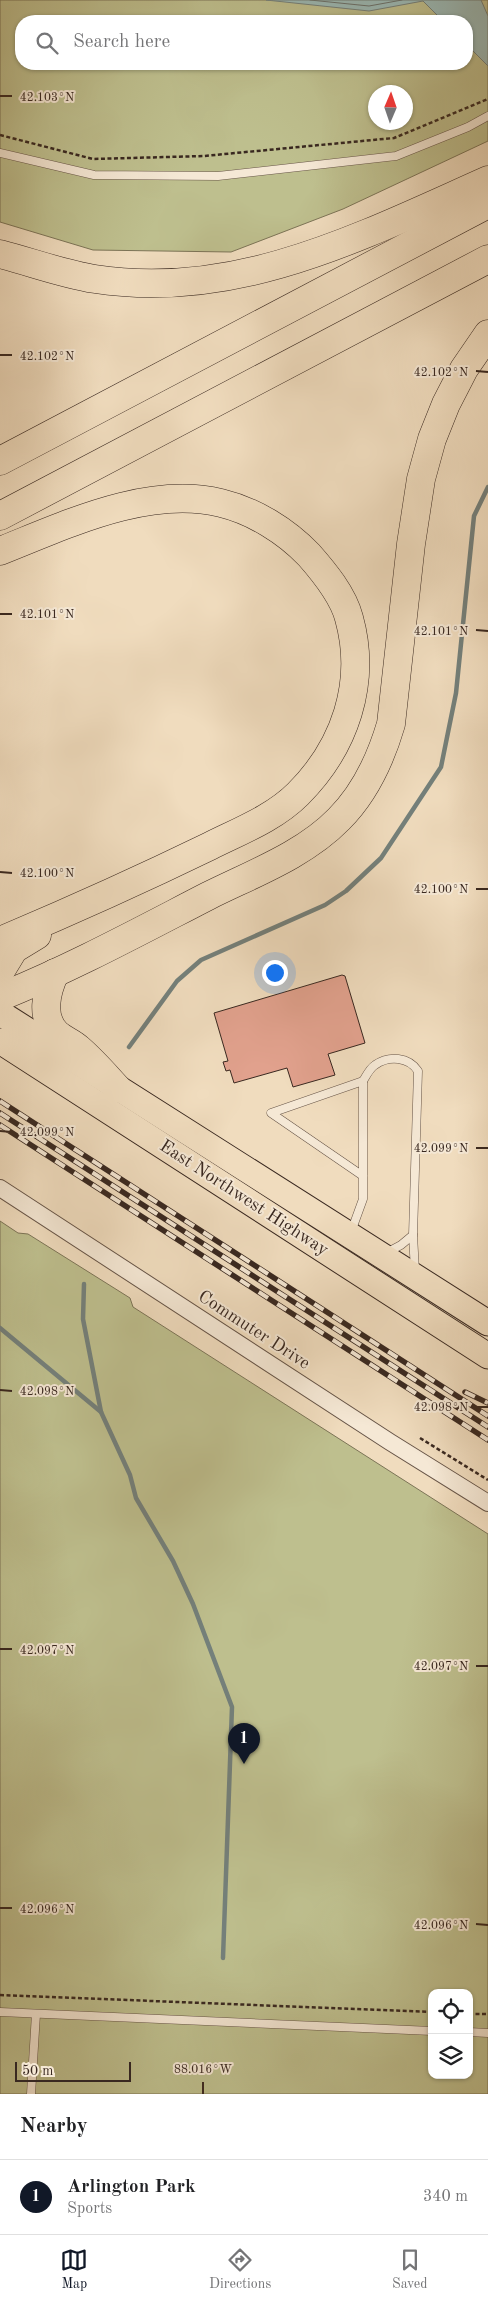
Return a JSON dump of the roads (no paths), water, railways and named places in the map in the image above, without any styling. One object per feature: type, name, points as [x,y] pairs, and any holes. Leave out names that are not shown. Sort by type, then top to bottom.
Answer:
[{"type":"highway","points":[[0,254],[93,279],[120,282],[186,282],[231,277],[344,244],[488,180]]},
{"type":"highway","points":[[0,461],[488,204]]},
{"type":"highway","points":[[0,516],[488,259]]},
{"type":"highway","points":[[0,996],[55,973],[298,850],[338,820],[355,800],[383,750],[391,724],[416,506],[432,439],[446,404],[464,369],[488,334]]},
{"type":"highway","points":[[0,552],[92,514],[175,499],[220,503],[247,512],[295,541],[316,564],[335,590],[349,616],[355,672],[351,704],[344,728],[333,750],[297,796],[270,816],[90,903],[0,941]]},
{"type":"highway","points":[[0,972],[14,949],[90,903]]},
{"type":"highway","points":[[55,973],[48,988],[46,1001],[48,1019],[56,1033],[78,1048],[117,1088]]},
{"type":"main road","name":"East Northwest Highway","points":[[0,1014],[488,1324]]},
{"type":"main road","name":"East Northwest Highway","points":[[0,1041],[488,1356]]},
{"type":"main road","points":[[325,1250],[348,1235]]},
{"type":"street","name":"Commuter Drive","points":[[0,1188],[390,1442],[488,1503]]},
{"type":"lane","points":[[0,153],[94,175],[218,176],[396,156],[468,127],[488,116]]},
{"type":"lane","points":[[348,1235],[355,1225],[363,1199],[363,1081],[374,1065],[388,1059],[404,1059],[414,1064],[418,1071],[413,1235],[416,1278]]},
{"type":"lane","points":[[363,1081],[271,1112],[363,1176]]},
{"type":"lane","points":[[379,1254],[392,1251],[413,1235]]},
{"type":"lane","points":[[0,2012],[428,2031]]},
{"type":"lane","points":[[31,2094],[36,2014]]},
{"type":"lane","points":[[473,2032],[488,2033]]},
{"type":"water","points":[[266,0],[481,0],[488,16],[488,66],[473,51],[473,15],[437,15],[423,1],[369,11]]},
{"type":"waterway","points":[[129,1047],[177,981],[201,960],[325,905],[346,891],[381,858],[441,767],[456,693],[474,516],[488,487]]},
{"type":"waterway","points":[[84,1284],[83,1319],[101,1412],[130,1475],[136,1498],[173,1561],[193,1604],[232,1707],[223,1958]]},
{"type":"waterway","points":[[0,1328],[101,1412]]},
{"type":"railway","points":[[0,1101],[488,1416]]},
{"type":"railway","points":[[0,1113],[488,1427]]},
{"type":"railway","points":[[0,1125],[488,1440]]},
{"type":"railway","points":[[465,1392],[488,1403]]},
{"type":"place","name":"Arlington Park","points":[[244,1764]]}]
